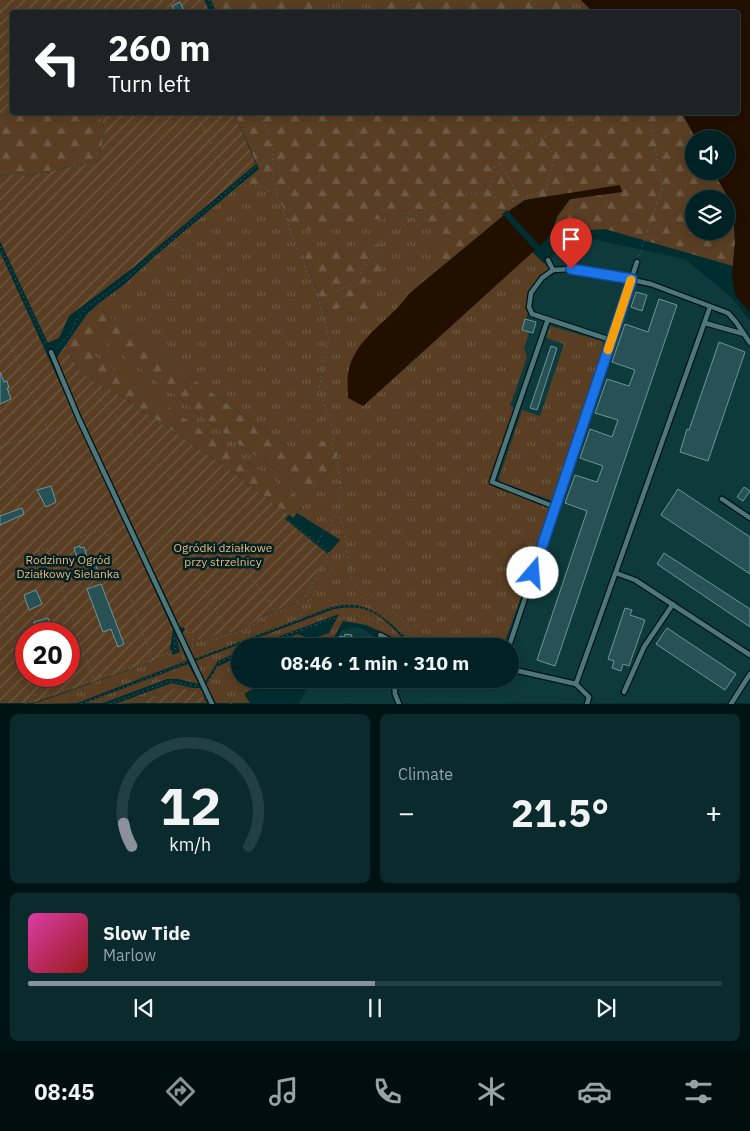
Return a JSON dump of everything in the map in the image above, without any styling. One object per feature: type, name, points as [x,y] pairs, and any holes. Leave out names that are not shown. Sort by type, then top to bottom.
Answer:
[{"type":"lane","points":[[548,260],[553,270]]},
{"type":"lane","points":[[512,638],[638,262]]},
{"type":"lane","points":[[611,340],[532,314],[530,307],[531,293],[542,278],[553,270],[571,269],[632,279],[651,284],[728,313],[750,343]]},
{"type":"lane","points":[[576,684],[710,307]]},
{"type":"lane","points":[[548,319],[492,482],[555,507]]},
{"type":"lane","points":[[705,323],[744,334]]},
{"type":"lane","points":[[51,352],[67,392],[212,704]]},
{"type":"lane","points":[[722,499],[750,518]]},
{"type":"lane","points":[[616,573],[635,580],[750,655]]},
{"type":"lane","points":[[624,692],[644,647],[673,604]]},
{"type":"lane","points":[[380,635],[391,638]]},
{"type":"lane","points":[[519,671],[576,684],[589,697],[587,704]]},
{"type":"lane","points":[[730,704],[750,674]]},
{"type":"lane","points":[[395,688],[399,704]]},
{"type":"path","points":[[319,10],[346,0]]},
{"type":"path","points":[[417,10],[432,0]]},
{"type":"path","points":[[197,115],[233,186]]},
{"type":"path","points":[[260,115],[270,134],[274,152],[272,168],[277,198],[318,297],[329,338],[319,389],[324,409],[333,429],[332,447],[339,467],[342,495],[337,513],[329,527],[322,533],[318,544]]},
{"type":"path","points":[[542,138],[554,157],[546,190],[512,202],[506,208],[500,200],[496,202],[489,193],[494,168],[499,163],[510,153],[542,138],[592,115]]},
{"type":"path","points":[[638,262],[662,188],[650,117]]},
{"type":"path","points":[[0,248],[51,352],[70,335],[78,318],[89,306],[124,280],[274,152]]},
{"type":"path","points":[[499,163],[513,183],[514,194],[512,202]]},
{"type":"path","points":[[260,164],[272,168]]},
{"type":"path","points":[[233,186],[255,185],[277,198]]},
{"type":"path","points":[[318,297],[333,293],[353,282],[372,257],[420,212],[462,193],[489,193]]},
{"type":"path","points":[[174,237],[180,249],[187,250],[198,266],[196,272],[189,278],[190,284],[197,284],[198,280],[206,278]]},
{"type":"path","points":[[0,324],[72,482]]},
{"type":"path","points":[[95,393],[198,511],[267,598],[276,613]]},
{"type":"path","points":[[0,447],[76,420]]},
{"type":"path","points":[[0,463],[16,501]]},
{"type":"path","points":[[148,556],[198,511]]},
{"type":"path","points":[[337,513],[343,525],[352,581],[357,588],[400,618],[410,630],[411,635],[408,638]]},
{"type":"path","points":[[189,637],[190,646],[247,630],[276,613],[296,606],[307,594],[329,555],[287,519]]},
{"type":"path","points":[[0,564],[100,530],[106,532],[152,658]]},
{"type":"path","points":[[170,536],[211,600],[222,623]]},
{"type":"path","points":[[47,548],[94,679]]},
{"type":"path","points":[[290,638],[309,602],[335,565],[347,552]]},
{"type":"path","points":[[307,594],[309,602]]},
{"type":"path","points":[[0,598],[15,641]]},
{"type":"path","points":[[81,704],[333,607],[357,605],[381,615],[401,638]]},
{"type":"path","points":[[280,638],[333,618],[360,616],[380,625],[396,638]]},
{"type":"path","points":[[25,704],[175,649],[174,635],[178,632]]},
{"type":"path","points":[[110,704],[169,681],[195,686],[203,685],[208,681],[220,662],[231,657]]},
{"type":"path","points":[[32,687],[36,700]]},
{"type":"path","points":[[231,704],[248,688]]},
{"type":"shaded area","points":[[581,0],[750,0],[750,313],[735,295],[732,275],[735,242],[735,190],[724,190],[718,180],[735,180],[735,130],[691,130],[683,115],[740,115],[740,10],[591,10]]},
{"type":"shaded area","points":[[620,185],[622,192],[570,199],[557,217],[551,233],[545,241],[363,406],[348,398],[348,374],[351,362],[364,340],[409,294],[510,210],[525,200]]},
{"type":"shaded area","points":[[577,236],[685,259],[731,297],[750,321],[750,703],[299,704],[307,688],[519,688],[519,638],[422,638],[435,632],[519,285]]},
{"type":"shaded area","points":[[359,627],[376,638],[336,638],[342,630]]},
{"type":"green space","points":[[0,0],[204,0],[209,10],[10,10],[10,112],[0,116]]},
{"type":"green space","points":[[211,0],[318,0],[324,10],[215,10]]},
{"type":"green space","points":[[318,0],[381,0],[381,10],[324,10]]},
{"type":"green space","points":[[381,0],[564,0],[572,10],[381,10]]},
{"type":"green space","points":[[564,0],[581,0],[591,10],[572,10]]},
{"type":"green space","points":[[10,112],[10,115],[99,115],[105,129],[99,161],[24,176],[22,172],[0,176],[0,116]]},
{"type":"green space","points":[[99,115],[235,115],[256,164],[134,267],[69,316],[59,338],[48,343],[0,241],[0,176],[22,172],[25,176],[99,161],[105,129]]},
{"type":"green space","points":[[235,115],[683,115],[691,130],[685,130],[685,180],[718,180],[724,190],[685,190],[685,240],[735,240],[733,266],[605,229],[551,233],[557,217],[570,199],[621,192],[620,186],[525,200],[435,272],[438,227],[405,215],[294,232],[277,197],[271,192],[254,185],[242,183],[259,169]]},
{"type":"green space","points":[[242,183],[263,188],[277,197],[294,231],[405,215],[439,227],[435,272],[409,294],[399,308],[364,341],[348,373],[363,406],[532,252],[550,269],[527,293],[528,314],[522,329],[529,332],[524,349],[527,357],[510,406],[514,408],[489,482],[550,508],[532,567],[506,638],[394,638],[366,625],[343,621],[334,638],[314,638],[329,633],[339,614],[274,638],[256,638],[334,609],[345,608],[364,609],[372,612],[380,616],[402,637],[404,636],[388,621],[372,610],[353,605],[342,605],[331,607],[249,638],[231,638],[231,645],[194,659],[182,636],[185,628],[224,634],[246,628],[260,617],[298,602],[327,555],[340,540],[297,513],[305,502],[87,351],[99,336],[231,439],[313,495],[340,451],[296,452],[212,393],[105,313],[98,304],[126,283],[155,256]],"holes":[[[304,256],[355,287],[358,291],[355,316],[342,308],[325,312]]]},
{"type":"green space","points":[[379,245],[381,272],[356,287],[358,291],[371,288],[380,311],[355,316],[342,308],[325,312],[304,256],[306,251]]},
{"type":"green space","name":"Rodzinny Ogród Działkowy Sielanka","points":[[0,252],[173,630],[170,648],[172,655],[80,687],[80,622],[15,622],[15,687],[79,687],[33,703],[0,703]]},
{"type":"green space","points":[[98,304],[105,313],[212,393],[296,452],[310,434],[340,451],[313,495],[231,439],[100,337],[88,351],[305,502],[293,518],[226,467],[123,397],[81,373],[65,346],[87,314]]},
{"type":"green space","points":[[550,326],[602,341],[605,350],[554,498],[551,500],[499,482],[522,410],[540,416],[564,344],[546,338]]},
{"type":"green space","name":"Ogródki działkowe przy strzelnicy","points":[[65,346],[81,373],[123,397],[226,467],[289,515],[285,519],[328,554],[298,602],[260,617],[246,628],[218,634],[200,641],[185,628],[180,627],[55,360]]},
{"type":"green space","points":[[298,634],[308,638],[287,638]]},
{"type":"green space","points":[[176,636],[186,661],[77,703],[33,704],[180,652]]},
{"type":"green space","points":[[231,648],[231,655],[218,661],[205,682],[195,661]]},
{"type":"green space","points":[[231,660],[231,688],[254,688],[244,694],[250,703],[216,703],[206,685],[217,667]]},
{"type":"green space","points":[[188,664],[199,684],[178,679],[167,679],[103,703],[85,703]]},
{"type":"green space","points":[[172,683],[200,688],[208,703],[200,692],[178,687],[136,703],[115,704]]},
{"type":"green space","points":[[178,687],[200,692],[207,703],[136,703]]},
{"type":"pier","points":[[507,210],[541,247],[536,251],[502,214]]},
{"type":"building","points":[[180,2],[184,10],[174,10],[172,6]]},
{"type":"building","points":[[636,292],[647,295],[642,311],[631,307]]},
{"type":"building","points":[[659,299],[677,305],[555,666],[537,660],[587,511],[565,503],[575,475],[597,482],[603,466],[580,458],[590,429],[612,437],[618,420],[595,413],[607,379],[629,386],[635,370],[612,362],[625,324],[648,332]]},
{"type":"building","points":[[525,319],[536,322],[533,333],[522,330]]},
{"type":"building","points":[[719,342],[745,352],[708,461],[680,452]]},
{"type":"building","points":[[551,346],[557,348],[537,410],[530,408]]},
{"type":"building","points":[[0,372],[4,382],[7,381],[9,388],[7,388],[11,399],[0,404]]},
{"type":"building","points":[[51,486],[56,502],[46,507],[37,490]]},
{"type":"building","points":[[744,487],[750,491],[743,501],[737,497]]},
{"type":"building","points":[[678,489],[750,537],[750,574],[661,515]]},
{"type":"building","points":[[22,508],[24,514],[0,525],[0,516]]},
{"type":"building","points":[[80,546],[80,548],[84,547],[87,557],[92,555],[98,572],[92,574],[87,561],[79,563],[74,548]]},
{"type":"building","points":[[664,553],[750,609],[750,627],[657,564]]},
{"type":"building","points":[[101,584],[124,644],[118,647],[111,629],[103,632],[87,589]]},
{"type":"building","points":[[36,590],[42,604],[29,610],[24,595]]},
{"type":"building","points":[[625,608],[632,610],[630,615],[645,620],[629,666],[623,664],[621,671],[612,668],[614,661],[608,659]]},
{"type":"building","points":[[48,618],[50,622],[34,622]]},
{"type":"building","points":[[667,628],[736,674],[725,690],[656,644]]},
{"type":"building","points":[[345,634],[352,635],[351,638],[339,638],[340,636],[344,637]]},
{"type":"slow traffic","points":[[608,350],[631,280]]},
{"type":"route","points":[[533,573],[632,279],[571,269]]}]
